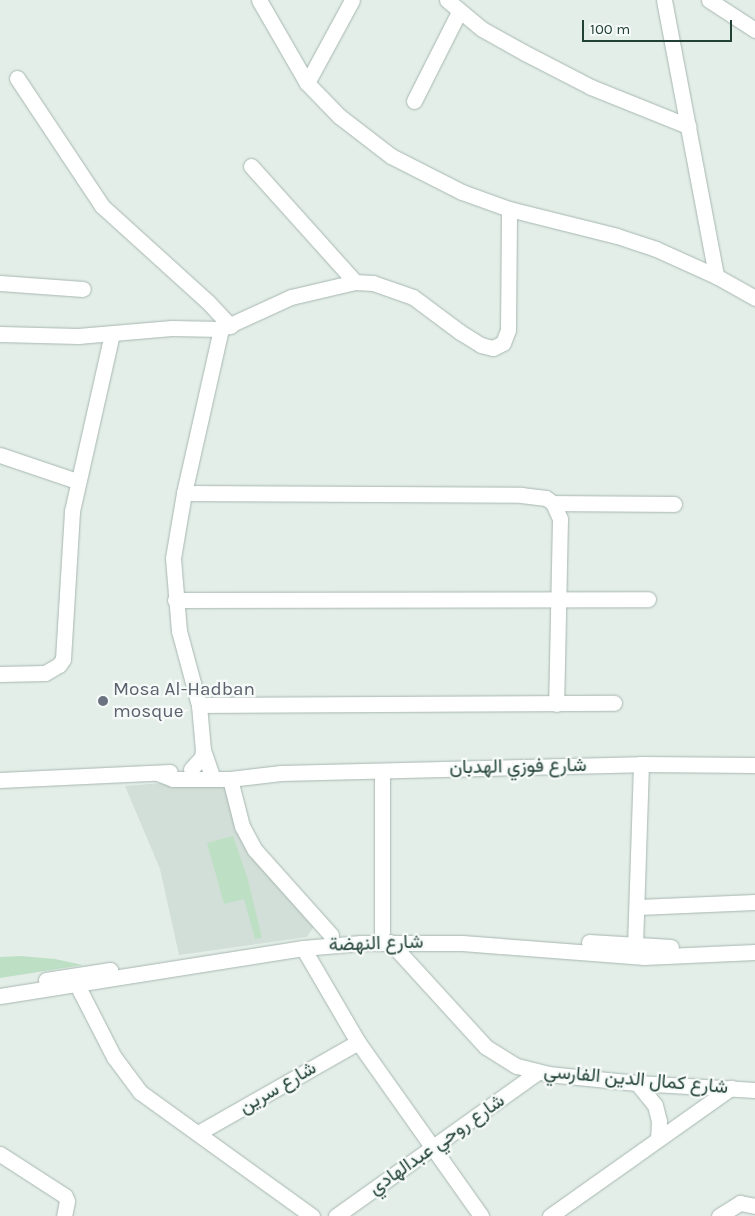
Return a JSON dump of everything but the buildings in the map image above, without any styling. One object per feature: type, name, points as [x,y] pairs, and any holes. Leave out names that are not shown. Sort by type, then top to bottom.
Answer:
[{"type":"street","points":[[259,0],[307,83],[339,116],[391,156],[462,192],[509,209],[635,241],[716,276],[755,298]]},
{"type":"street","points":[[307,83],[352,0]]},
{"type":"street","points":[[664,0],[716,276]]},
{"type":"street","points":[[710,0],[755,30]]},
{"type":"street","points":[[414,101],[453,4],[495,38],[591,87],[688,126]]},
{"type":"street","points":[[17,78],[102,206],[208,302],[225,328],[184,493],[173,558],[175,600],[203,728],[219,775],[242,826],[255,850],[331,935]]},
{"type":"street","points":[[251,166],[356,282]]},
{"type":"street","points":[[0,334],[34,337],[112,334],[164,328],[225,328],[291,297],[356,282],[373,283],[413,296],[481,345],[493,348],[500,346],[508,330],[509,209]]},
{"type":"street","points":[[0,282],[83,289]]},
{"type":"street","points":[[0,674],[45,673],[59,665],[64,659],[67,565],[77,481],[112,334]]},
{"type":"street","points":[[0,455],[77,481]]},
{"type":"street","points":[[184,493],[521,495],[546,498],[553,502],[674,504]]},
{"type":"street","points":[[553,502],[560,519],[556,599],[556,704]]},
{"type":"street","points":[[175,600],[648,599]]},
{"type":"street","points":[[199,705],[614,703]]},
{"type":"street","points":[[191,769],[202,758],[203,728]]},
{"type":"street","points":[[203,750],[219,775]]},
{"type":"street","points":[[635,945],[638,907],[641,764]]},
{"type":"street","name":"شارع فوزي الهدبان","points":[[160,774],[173,779],[268,769],[281,773],[641,764],[755,765]]},
{"type":"street","name":"شارع فوزي الهدبان","points":[[0,780],[160,774],[191,769],[219,775]]},
{"type":"street","points":[[382,770],[386,937]]},
{"type":"street","points":[[638,907],[755,902]]},
{"type":"street","name":"شارع النهضة","points":[[0,996],[331,935],[518,946],[644,957],[755,952]]},
{"type":"street","name":"شارع النهضة","points":[[0,986],[75,981],[386,937],[493,935],[679,947],[755,943]]},
{"type":"street","name":"شارع كمال الدين الفارسي","points":[[386,937],[486,1047],[517,1066],[538,1072],[638,1083],[755,1090]]},
{"type":"street","points":[[303,948],[358,1042],[481,1216]]},
{"type":"street","points":[[75,981],[114,1057],[131,1082],[151,1100],[312,1216]]},
{"type":"street","name":"شارع سرين","points":[[198,1133],[358,1042]]},
{"type":"street","name":"شارع روحي عبدالهادي","points":[[336,1216],[433,1149],[538,1072]]},
{"type":"street","points":[[638,1083],[655,1105],[659,1121],[658,1138]]},
{"type":"street","points":[[550,1216],[731,1088]]},
{"type":"street","points":[[0,1154],[65,1196],[67,1202],[64,1216]]},
{"type":"street","points":[[719,1216],[740,1203],[755,1206]]},
{"type":"shaded area","points":[[174,782],[224,785],[230,801],[314,926],[307,937],[179,955],[160,869],[125,786]]},
{"type":"green space","points":[[233,836],[248,880],[262,938],[255,939],[244,899],[224,904],[207,843]]},
{"type":"green space","points":[[21,956],[55,959],[83,965],[0,978],[0,957]]},
{"type":"place","name":"Mosa Al-Hadban mosque","points":[[103,701]]}]
